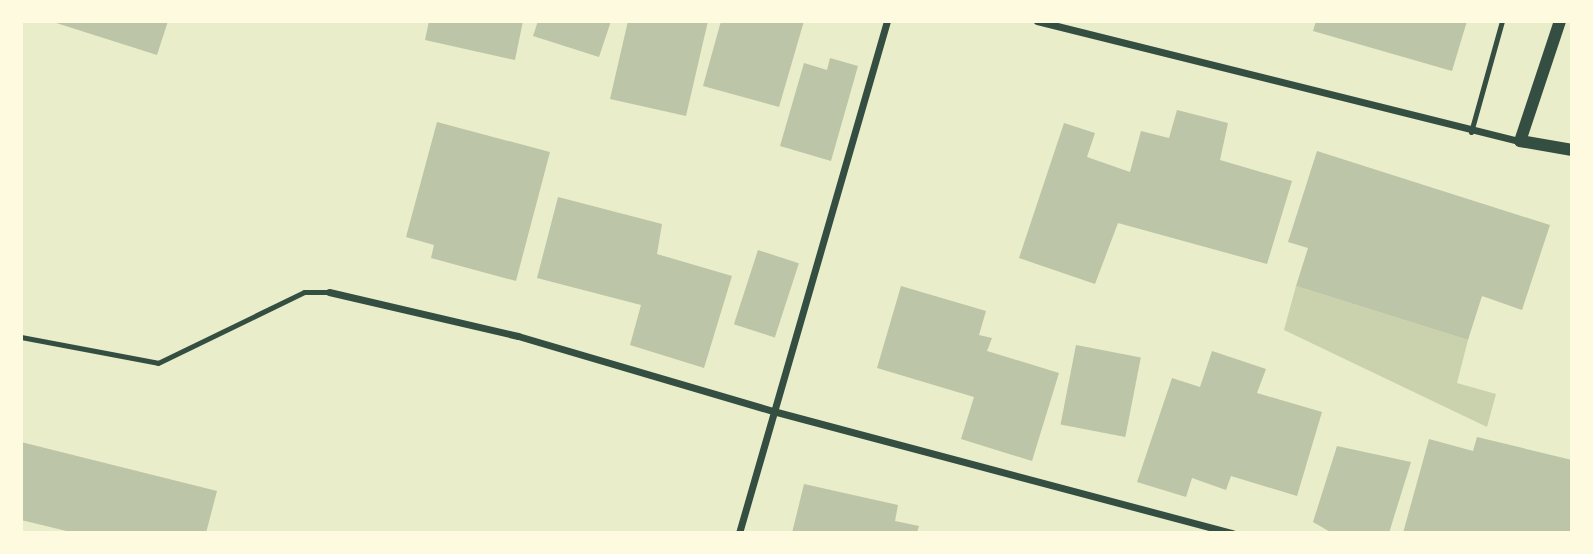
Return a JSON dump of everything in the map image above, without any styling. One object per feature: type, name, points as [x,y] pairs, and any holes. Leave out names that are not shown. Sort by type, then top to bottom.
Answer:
[{"type":"street","points":[[739,533],[887,21]]},
{"type":"street","points":[[1037,21],[1471,132],[1572,150]]},
{"type":"street","points":[[1520,141],[1560,21]]},
{"type":"street","points":[[329,292],[518,336],[773,411],[1233,533]]},
{"type":"lane","points":[[1471,132],[1502,21]]},
{"type":"lane","points":[[21,337],[158,363],[304,292],[329,292]]},
{"type":"green space","points":[[1296,286],[1468,340],[1457,383],[1496,394],[1487,427],[1284,330]]},
{"type":"building","points":[[50,21],[168,21],[157,55]]},
{"type":"building","points":[[429,21],[523,21],[515,60],[425,40]]},
{"type":"building","points":[[538,21],[611,21],[599,57],[533,36]]},
{"type":"building","points":[[628,21],[708,21],[686,116],[610,99]]},
{"type":"building","points":[[721,21],[804,21],[779,107],[703,86]]},
{"type":"building","points":[[1316,21],[1467,21],[1452,71],[1313,31]]},
{"type":"building","points":[[830,58],[858,66],[831,161],[780,146],[804,63],[827,70]]},
{"type":"building","points":[[1177,110],[1228,123],[1220,160],[1292,181],[1267,264],[1118,223],[1095,284],[1019,258],[1064,123],[1095,133],[1087,157],[1130,172],[1141,131],[1169,138]]},
{"type":"building","points":[[437,122],[550,152],[516,281],[431,258],[434,245],[406,237]]},
{"type":"building","points":[[1317,151],[1550,225],[1522,310],[1482,296],[1468,340],[1296,286],[1308,248],[1288,242]]},
{"type":"building","points":[[558,197],[662,224],[657,254],[732,276],[704,368],[630,345],[641,305],[537,278]]},
{"type":"building","points":[[758,250],[799,263],[775,337],[734,324]]},
{"type":"building","points":[[901,286],[986,311],[979,335],[992,338],[987,351],[1059,373],[1032,461],[961,439],[974,397],[877,368]]},
{"type":"building","points":[[1076,345],[1141,358],[1125,437],[1061,425]]},
{"type":"building","points":[[1212,351],[1266,369],[1257,393],[1322,412],[1297,496],[1231,476],[1226,490],[1192,478],[1186,497],[1137,482],[1172,378],[1200,387]]},
{"type":"building","points":[[1477,437],[1572,460],[1572,533],[1403,533],[1429,439],[1473,451]]},
{"type":"building","points":[[21,442],[217,491],[206,533],[75,533],[21,520]]},
{"type":"building","points":[[1337,446],[1411,462],[1389,533],[1332,533],[1313,522]]},
{"type":"building","points":[[804,484],[898,505],[895,521],[919,526],[917,533],[792,533]]}]
